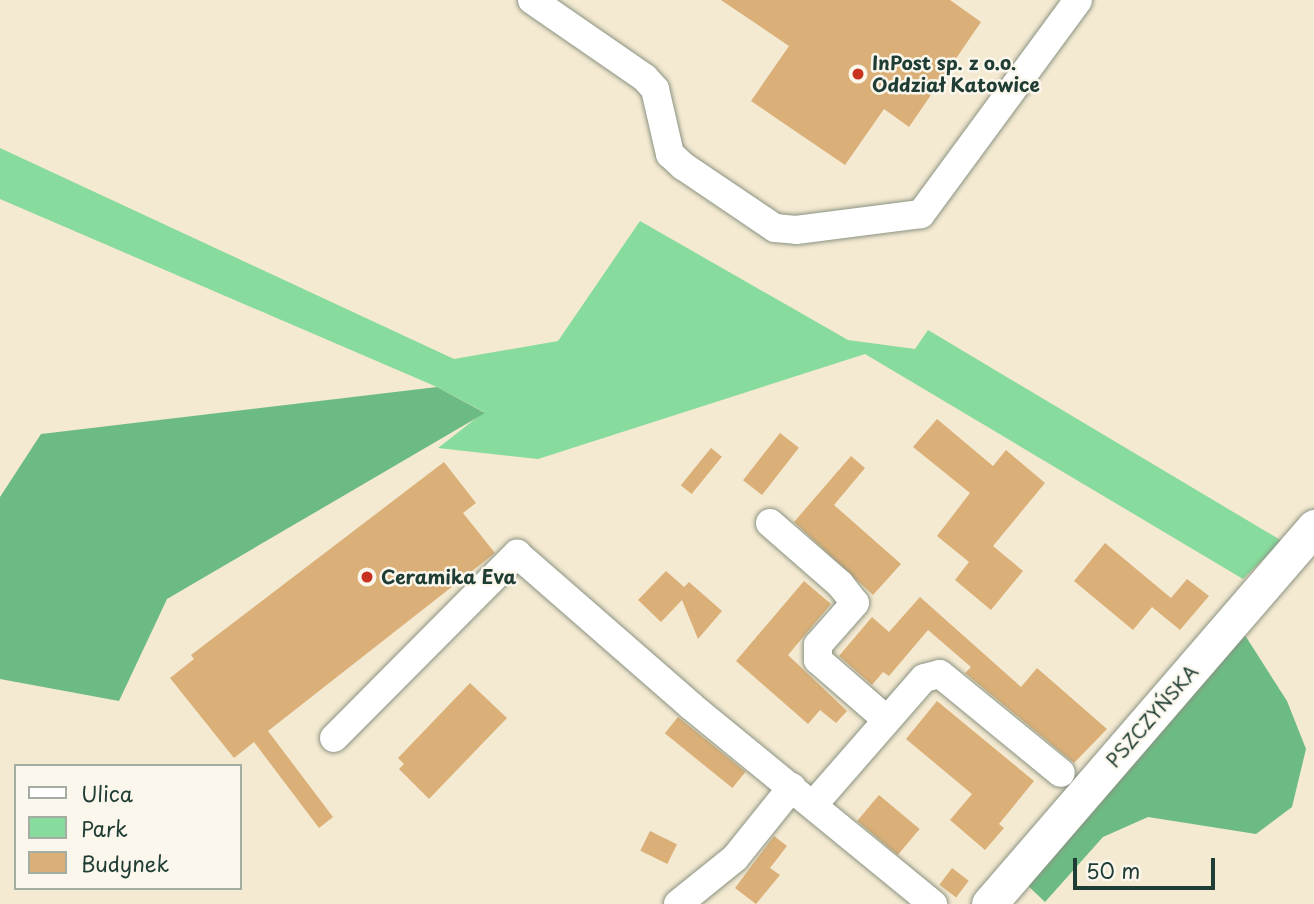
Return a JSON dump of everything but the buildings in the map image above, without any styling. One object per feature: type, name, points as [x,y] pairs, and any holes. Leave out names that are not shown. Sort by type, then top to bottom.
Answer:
[{"type":"main road","name":"PSZCZYŃSKA","points":[[989,904],[1314,527]]},
{"type":"lane","points":[[532,0],[655,89],[670,155],[775,228],[796,230],[921,214],[1078,0]]},
{"type":"lane","points":[[770,523],[840,584],[855,603],[818,645],[818,660],[887,720]]},
{"type":"lane","points":[[334,738],[517,554],[933,904]]},
{"type":"lane","points":[[678,904],[735,858],[887,720],[924,678],[940,674],[1061,773]]},
{"type":"green space","points":[[0,148],[454,359],[558,341],[640,221],[848,340],[915,349],[928,330],[1282,541],[1243,579],[865,354],[538,459],[438,448],[484,412],[437,387],[0,199]]},
{"type":"green space","points":[[437,387],[485,413],[167,599],[119,701],[0,679],[0,497],[41,434]]},
{"type":"green space","points":[[1241,629],[1287,701],[1306,749],[1292,807],[1256,834],[1148,817],[1103,837],[1045,902],[1023,881]]},
{"type":"place","name":"InPost sp. z o.o. Oddział Katowice","points":[[858,74]]},
{"type":"place","name":"Ceramika Eva","points":[[367,577]]}]
